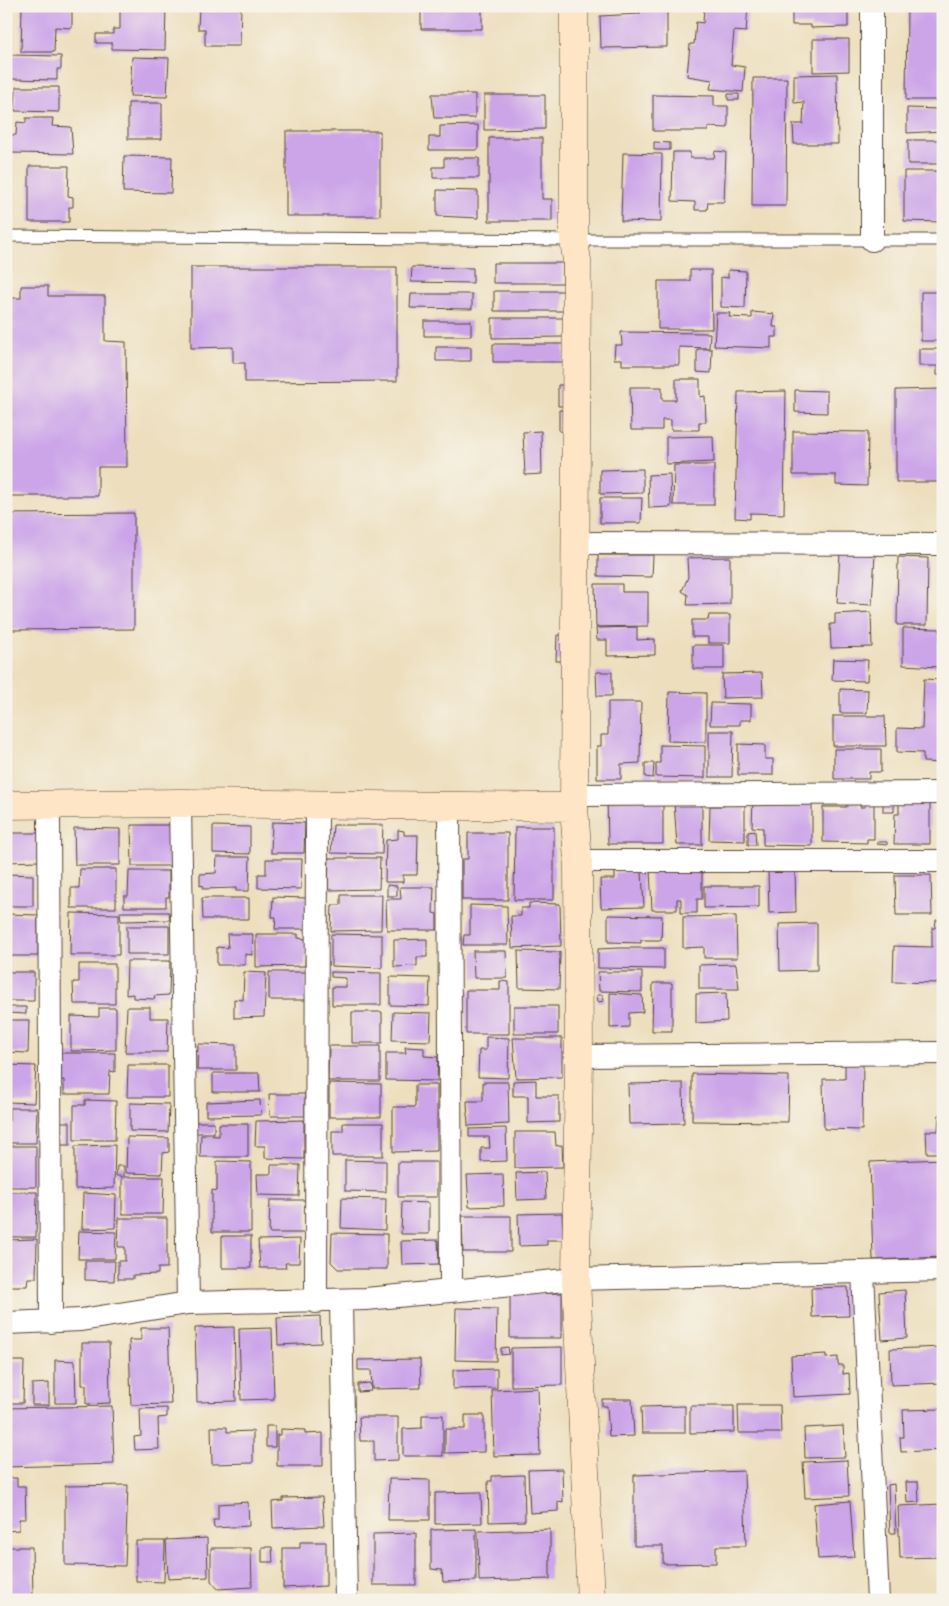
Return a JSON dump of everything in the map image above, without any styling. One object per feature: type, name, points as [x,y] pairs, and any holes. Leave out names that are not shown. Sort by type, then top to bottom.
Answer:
[{"type":"street","points":[[574,6],[574,240],[577,261],[575,801],[578,861],[579,1056],[576,1280],[592,1600]]},
{"type":"street","points":[[872,6],[872,240]]},
{"type":"street","points":[[575,543],[943,544]]},
{"type":"street","points":[[6,805],[180,803],[449,805],[943,793]]},
{"type":"street","points":[[180,803],[188,1303]]},
{"type":"street","points":[[316,1302],[317,804]]},
{"type":"street","points":[[449,805],[451,1290]]},
{"type":"street","points":[[49,806],[51,1322]]},
{"type":"street","points":[[578,861],[943,861]]},
{"type":"street","points":[[579,1056],[943,1053]]},
{"type":"street","points":[[6,1323],[81,1320],[188,1303],[316,1302],[576,1280],[943,1270]]},
{"type":"street","points":[[864,1272],[878,1600]]},
{"type":"street","points":[[340,1300],[346,1600]]},
{"type":"lane","points":[[6,236],[574,240],[943,240]]},
{"type":"building","points":[[22,6],[72,6],[72,28],[55,27],[54,52],[21,52]]},
{"type":"building","points":[[120,6],[166,6],[165,50],[112,49],[112,43],[96,43],[96,34],[113,34],[113,29],[120,29]]},
{"type":"building","points":[[169,6],[189,6],[189,10],[169,10]]},
{"type":"building","points":[[199,6],[241,6],[240,46],[205,46],[205,29],[198,29]]},
{"type":"building","points":[[421,6],[482,6],[482,29],[421,29]]},
{"type":"building","points":[[639,6],[667,6],[667,47],[601,48],[600,16],[640,14]]},
{"type":"building","points":[[715,6],[748,6],[746,32],[734,31],[731,65],[745,67],[743,92],[710,89],[712,80],[687,76],[690,44],[694,44],[696,22],[703,23],[704,8],[714,8]]},
{"type":"building","points":[[792,6],[844,6],[844,11],[848,11],[848,27],[811,28],[811,25],[792,25]]},
{"type":"building","points":[[907,6],[943,6],[943,100],[906,100]]},
{"type":"building","points":[[813,39],[849,39],[849,71],[813,72]]},
{"type":"building","points":[[10,55],[61,56],[61,69],[57,69],[57,80],[10,79]]},
{"type":"building","points":[[132,57],[169,58],[167,97],[130,96]]},
{"type":"building","points":[[837,74],[838,144],[794,144],[793,124],[803,124],[804,102],[794,103],[794,75]]},
{"type":"building","points":[[753,78],[787,78],[786,206],[752,206]]},
{"type":"building","points":[[16,87],[59,87],[59,112],[15,111]]},
{"type":"building","points":[[432,94],[475,94],[475,118],[434,118]]},
{"type":"building","points":[[728,94],[739,94],[739,100],[728,100]]},
{"type":"building","points":[[484,95],[545,95],[545,129],[484,130]]},
{"type":"building","points":[[653,95],[714,96],[714,106],[728,106],[728,128],[708,127],[708,131],[653,131]]},
{"type":"building","points":[[128,103],[162,103],[162,139],[128,139]]},
{"type":"building","points":[[907,108],[943,109],[943,131],[907,133]]},
{"type":"building","points":[[26,118],[53,118],[52,126],[71,127],[73,154],[9,153],[9,135],[16,135],[17,122],[26,123]]},
{"type":"building","points":[[478,125],[478,150],[429,150],[429,137],[440,137],[440,126]]},
{"type":"building","points":[[286,131],[380,131],[380,216],[286,216]]},
{"type":"building","points":[[489,138],[542,138],[542,199],[552,199],[552,221],[489,221]]},
{"type":"building","points":[[908,140],[943,140],[943,164],[908,164]]},
{"type":"building","points":[[654,142],[670,143],[670,150],[654,150]]},
{"type":"building","points":[[715,151],[726,152],[724,202],[708,202],[707,210],[695,210],[695,202],[672,201],[673,152],[690,152],[690,158],[714,158]]},
{"type":"building","points":[[623,153],[662,154],[661,222],[621,221]]},
{"type":"building","points":[[124,156],[172,157],[171,193],[123,192]]},
{"type":"building","points":[[444,158],[479,158],[479,178],[433,178],[433,167],[444,167]]},
{"type":"building","points":[[29,166],[69,166],[68,196],[73,197],[73,207],[69,207],[69,222],[29,222]]},
{"type":"building","points":[[904,171],[943,171],[943,222],[904,221]]},
{"type":"building","points":[[437,190],[478,191],[478,218],[437,216]]},
{"type":"building","points":[[493,263],[563,263],[563,283],[493,283]]},
{"type":"building","points":[[191,267],[397,267],[397,381],[245,382],[245,363],[233,363],[233,347],[191,348]]},
{"type":"building","points":[[412,267],[473,268],[473,283],[411,282]]},
{"type":"building","points":[[690,270],[711,270],[712,329],[658,329],[658,281],[690,281]]},
{"type":"building","points":[[728,270],[746,271],[745,308],[721,307],[721,277],[728,278]]},
{"type":"building","points":[[21,286],[48,286],[48,296],[105,296],[105,341],[126,342],[127,467],[98,467],[98,496],[6,496],[6,298],[21,298]]},
{"type":"building","points":[[494,291],[564,291],[564,311],[494,311]]},
{"type":"building","points":[[921,292],[943,292],[943,341],[921,341]]},
{"type":"building","points":[[411,294],[472,294],[472,309],[410,308]]},
{"type":"building","points":[[752,312],[774,314],[773,327],[777,327],[777,337],[771,337],[771,348],[714,346],[716,313],[730,313],[729,317],[752,318]]},
{"type":"building","points":[[492,318],[563,318],[563,337],[492,338]]},
{"type":"building","points":[[424,321],[471,321],[471,336],[424,336]]},
{"type":"building","points":[[621,332],[710,333],[709,348],[679,347],[679,365],[622,365],[622,359],[614,359],[615,345],[622,345]]},
{"type":"building","points":[[493,344],[564,344],[564,362],[493,362]]},
{"type":"building","points":[[436,347],[471,347],[471,361],[436,361]]},
{"type":"building","points":[[697,349],[712,349],[711,373],[697,372]]},
{"type":"building","points":[[919,349],[943,349],[943,375],[937,375],[937,366],[919,366]]},
{"type":"building","points":[[676,379],[700,379],[700,397],[705,396],[706,422],[699,422],[699,430],[671,430],[671,420],[662,420],[662,430],[631,430],[630,387],[662,387],[662,400],[676,400]]},
{"type":"building","points":[[558,385],[568,385],[567,406],[558,406]]},
{"type":"building","points":[[941,389],[942,482],[896,482],[896,390]]},
{"type":"building","points":[[795,390],[827,391],[827,413],[795,412]]},
{"type":"building","points":[[786,391],[784,514],[750,513],[750,519],[735,518],[738,392]]},
{"type":"building","points":[[559,410],[565,410],[565,432],[559,431]]},
{"type":"building","points":[[541,431],[542,474],[525,475],[523,432]]},
{"type":"building","points":[[793,431],[868,432],[867,486],[836,485],[836,475],[793,475]]},
{"type":"building","points":[[713,436],[714,462],[666,464],[666,437]]},
{"type":"building","points":[[674,465],[714,465],[714,505],[673,505]]},
{"type":"building","points":[[643,469],[643,493],[600,494],[600,470]]},
{"type":"building","points":[[670,474],[671,507],[649,508],[648,475]]},
{"type":"building","points":[[600,498],[642,498],[641,523],[600,523]]},
{"type":"building","points":[[134,513],[134,629],[6,630],[6,514]]},
{"type":"building","points":[[840,553],[875,555],[872,605],[837,603]]},
{"type":"building","points":[[598,555],[653,555],[652,577],[598,576]]},
{"type":"building","points":[[730,557],[730,604],[687,605],[688,595],[682,591],[688,577],[687,558]]},
{"type":"building","points":[[898,557],[928,558],[927,625],[897,625]]},
{"type":"building","points":[[595,584],[622,584],[622,592],[648,592],[648,626],[596,627]]},
{"type":"building","points":[[871,612],[872,647],[831,648],[830,624],[835,624],[835,614]]},
{"type":"building","points":[[709,615],[730,615],[730,643],[708,643],[708,637],[692,637],[692,620],[708,620]]},
{"type":"building","points":[[637,627],[637,640],[655,639],[655,655],[607,656],[607,640],[597,640],[596,628]]},
{"type":"building","points":[[903,628],[940,629],[939,667],[903,665]]},
{"type":"building","points":[[557,635],[565,635],[565,661],[556,661]]},
{"type":"building","points":[[693,645],[724,645],[724,669],[693,669]]},
{"type":"building","points":[[833,659],[868,660],[867,681],[832,680]]},
{"type":"building","points":[[596,672],[612,672],[612,696],[597,696]]},
{"type":"building","points":[[762,673],[763,697],[723,698],[722,674]]},
{"type":"building","points":[[924,679],[943,680],[943,763],[923,762],[923,753],[897,752],[897,728],[922,729]]},
{"type":"building","points":[[840,689],[868,690],[867,713],[840,713]]},
{"type":"building","points":[[669,692],[706,693],[706,742],[668,741]]},
{"type":"building","points":[[608,702],[641,702],[640,763],[621,764],[621,779],[597,779],[597,746],[601,746],[601,735],[608,735]]},
{"type":"building","points":[[711,703],[751,704],[751,720],[740,720],[740,725],[710,725]]},
{"type":"building","points":[[833,716],[885,716],[886,746],[833,746]]},
{"type":"building","points":[[709,731],[733,731],[732,777],[709,777]]},
{"type":"building","points":[[738,744],[765,745],[765,759],[773,759],[773,775],[738,775]]},
{"type":"building","points":[[660,745],[705,746],[705,778],[656,777],[656,763],[660,763]]},
{"type":"building","points":[[834,749],[881,749],[881,772],[869,772],[869,779],[834,779]]},
{"type":"building","points":[[645,763],[654,763],[653,778],[645,777]]},
{"type":"building","points":[[607,797],[663,798],[663,844],[608,844]]},
{"type":"building","points":[[847,798],[860,800],[860,807],[865,807],[865,801],[874,801],[874,839],[867,839],[867,843],[823,842],[823,807],[847,807]]},
{"type":"building","points":[[725,800],[745,801],[745,841],[709,840],[710,806],[724,806]]},
{"type":"building","points":[[753,800],[812,801],[812,846],[763,845],[763,828],[752,827]]},
{"type":"building","points":[[883,800],[894,801],[894,812],[883,812]]},
{"type":"building","points":[[674,803],[702,803],[702,845],[677,845]]},
{"type":"building","points":[[899,803],[930,803],[930,844],[894,844],[895,814],[899,814]]},
{"type":"building","points":[[272,822],[305,823],[304,853],[271,853]]},
{"type":"building","points":[[131,825],[170,825],[170,866],[132,866]]},
{"type":"building","points":[[333,825],[383,825],[382,854],[331,853]]},
{"type":"building","points":[[213,826],[250,827],[250,854],[213,853]]},
{"type":"building","points":[[515,827],[554,827],[554,900],[514,900]]},
{"type":"building","points":[[74,828],[120,829],[120,865],[75,865]]},
{"type":"building","points":[[398,830],[404,831],[404,835],[418,835],[417,875],[403,875],[403,882],[385,882],[386,840],[398,839]]},
{"type":"building","points":[[755,831],[756,845],[748,845],[748,832]]},
{"type":"building","points":[[6,833],[39,833],[39,861],[6,862]]},
{"type":"building","points":[[468,833],[508,833],[508,900],[462,900],[462,859],[468,859]]},
{"type":"building","points":[[877,842],[887,842],[887,845],[877,844]]},
{"type":"building","points":[[217,857],[250,857],[249,891],[236,891],[236,888],[203,889],[203,885],[200,886],[200,874],[216,873]]},
{"type":"building","points":[[329,858],[380,858],[379,889],[328,890]]},
{"type":"building","points":[[266,859],[302,859],[301,889],[258,888],[258,874],[266,874]]},
{"type":"building","points":[[80,869],[116,869],[116,908],[71,908],[71,888],[79,888]]},
{"type":"building","points":[[650,869],[702,870],[702,899],[697,899],[697,913],[681,913],[681,899],[677,899],[677,910],[652,910]]},
{"type":"building","points":[[795,870],[796,912],[769,913],[768,871]]},
{"type":"building","points":[[129,871],[169,871],[169,897],[166,897],[166,907],[124,907],[124,896],[128,896]]},
{"type":"building","points":[[615,872],[642,872],[644,907],[601,908],[600,879],[615,879]]},
{"type":"building","points":[[6,874],[33,875],[33,906],[6,906]]},
{"type":"building","points":[[895,875],[931,875],[932,915],[896,915]]},
{"type":"building","points":[[387,885],[397,886],[397,896],[387,896]]},
{"type":"building","points":[[704,886],[759,886],[759,907],[704,908]]},
{"type":"building","points":[[400,887],[434,887],[433,913],[437,914],[437,930],[387,930],[386,899],[401,899]]},
{"type":"building","points":[[341,895],[382,895],[381,930],[331,931],[332,905],[341,905]]},
{"type":"building","points":[[273,897],[307,898],[306,929],[275,929],[276,917],[272,917]]},
{"type":"building","points":[[202,898],[249,898],[249,919],[203,919]]},
{"type":"building","points":[[529,903],[560,904],[561,946],[512,948],[511,916],[521,916],[521,908],[529,908]]},
{"type":"building","points":[[470,905],[507,906],[508,945],[463,945],[464,935],[470,935]]},
{"type":"building","points":[[120,912],[169,912],[170,920],[121,921]]},
{"type":"building","points":[[71,913],[119,914],[119,955],[70,955]]},
{"type":"building","points":[[6,914],[38,915],[38,956],[6,956]]},
{"type":"building","points":[[608,915],[662,916],[661,940],[641,940],[641,943],[608,942]]},
{"type":"building","points":[[736,916],[737,958],[704,958],[704,947],[683,948],[683,917]]},
{"type":"building","points":[[936,920],[943,920],[943,983],[893,982],[894,946],[932,947],[932,928],[935,928]]},
{"type":"building","points":[[817,923],[817,970],[780,971],[779,924]]},
{"type":"building","points":[[127,926],[169,926],[169,954],[127,954]]},
{"type":"building","points":[[227,934],[253,934],[252,955],[245,954],[245,965],[217,965],[217,947],[228,948]]},
{"type":"building","points":[[256,934],[298,934],[298,938],[306,939],[305,966],[256,967]]},
{"type":"building","points":[[331,934],[382,935],[382,968],[331,966]]},
{"type":"building","points":[[427,939],[427,957],[417,957],[417,966],[394,967],[394,940]]},
{"type":"building","points":[[664,948],[664,969],[598,968],[598,949]]},
{"type":"building","points":[[473,951],[506,951],[507,978],[474,978]]},
{"type":"building","points":[[518,951],[560,952],[559,989],[519,988]]},
{"type":"building","points":[[127,961],[170,961],[169,995],[154,996],[155,999],[133,998],[133,994],[126,995]]},
{"type":"building","points":[[79,964],[115,964],[115,1004],[74,1004],[73,982],[79,982]]},
{"type":"building","points":[[736,964],[739,989],[699,989],[699,965]]},
{"type":"building","points":[[6,972],[34,972],[34,1001],[6,1001]]},
{"type":"building","points":[[244,972],[266,973],[264,1017],[234,1018],[234,999],[243,1000]]},
{"type":"building","points":[[269,972],[306,972],[306,1000],[269,1000]]},
{"type":"building","points":[[331,972],[381,973],[381,1005],[332,1005],[332,987],[346,987],[346,978],[331,977]]},
{"type":"building","points":[[598,972],[642,972],[642,992],[599,991]]},
{"type":"building","points":[[390,977],[430,978],[429,1006],[390,1005]]},
{"type":"building","points":[[500,981],[509,982],[509,1034],[466,1034],[466,990],[500,990]]},
{"type":"building","points":[[653,983],[672,983],[672,1031],[652,1031]]},
{"type":"building","points":[[610,993],[642,995],[643,1012],[629,1013],[629,1027],[610,1028]]},
{"type":"building","points":[[726,993],[727,1021],[696,1023],[696,994]]},
{"type":"building","points":[[597,995],[603,995],[604,1001],[598,1002]]},
{"type":"building","points":[[514,1006],[558,1006],[558,1034],[514,1034]]},
{"type":"building","points":[[6,1007],[26,1007],[26,1014],[6,1013]]},
{"type":"building","points":[[127,1007],[150,1007],[150,1018],[168,1018],[167,1052],[125,1052]]},
{"type":"building","points":[[99,1008],[116,1008],[116,1050],[71,1051],[71,1016],[99,1017]]},
{"type":"building","points":[[352,1012],[382,1012],[382,1043],[352,1043]]},
{"type":"building","points":[[393,1012],[431,1013],[430,1041],[392,1040]]},
{"type":"building","points":[[6,1020],[29,1020],[28,1053],[6,1052]]},
{"type":"building","points":[[486,1037],[509,1038],[508,1078],[478,1077],[479,1050],[486,1050]]},
{"type":"building","points":[[513,1038],[562,1038],[562,1077],[516,1078]]},
{"type":"building","points":[[198,1044],[236,1045],[236,1070],[197,1070]]},
{"type":"building","points":[[329,1046],[380,1046],[380,1081],[328,1081]]},
{"type":"building","points":[[405,1047],[424,1048],[424,1056],[438,1057],[437,1081],[386,1080],[386,1053],[406,1053]]},
{"type":"building","points":[[60,1053],[115,1053],[115,1072],[110,1071],[109,1094],[64,1094],[64,1080],[60,1080]]},
{"type":"building","points":[[845,1062],[863,1062],[862,1130],[824,1129],[823,1079],[845,1079]]},
{"type":"building","points":[[6,1065],[36,1066],[34,1103],[6,1102]]},
{"type":"building","points":[[128,1065],[168,1065],[168,1097],[127,1097]]},
{"type":"building","points":[[213,1073],[259,1073],[260,1092],[213,1092]]},
{"type":"building","points":[[692,1074],[789,1076],[788,1122],[692,1121]]},
{"type":"building","points":[[536,1080],[536,1096],[559,1096],[559,1122],[528,1123],[528,1096],[513,1096],[513,1081]]},
{"type":"building","points":[[483,1082],[508,1082],[509,1124],[468,1126],[467,1101],[483,1101]]},
{"type":"building","points":[[329,1083],[381,1084],[381,1117],[329,1117]]},
{"type":"building","points":[[683,1083],[684,1123],[629,1124],[628,1084]]},
{"type":"building","points":[[415,1085],[437,1085],[437,1151],[393,1152],[393,1107],[415,1107]]},
{"type":"building","points":[[269,1094],[305,1094],[305,1116],[270,1116]]},
{"type":"building","points":[[85,1100],[116,1101],[115,1140],[74,1140],[74,1105],[85,1105]]},
{"type":"building","points":[[260,1100],[261,1115],[206,1116],[206,1102]]},
{"type":"building","points":[[130,1103],[169,1104],[168,1132],[130,1131]]},
{"type":"building","points":[[9,1108],[37,1108],[36,1143],[6,1143],[6,1120],[9,1121]]},
{"type":"building","points":[[939,1114],[943,1114],[943,1153],[927,1153],[926,1131],[938,1131]]},
{"type":"building","points":[[304,1120],[304,1159],[265,1158],[265,1146],[255,1146],[256,1121]]},
{"type":"building","points":[[61,1122],[70,1122],[70,1145],[61,1145]]},
{"type":"building","points":[[188,1122],[214,1122],[214,1133],[188,1133]]},
{"type":"building","points":[[343,1123],[383,1123],[383,1156],[332,1156],[332,1131],[343,1131]]},
{"type":"building","points":[[219,1124],[248,1124],[248,1157],[200,1157],[201,1135],[219,1136]]},
{"type":"building","points":[[506,1128],[507,1161],[481,1162],[481,1148],[490,1148],[489,1137],[469,1137],[469,1129]]},
{"type":"building","points":[[515,1132],[555,1132],[556,1146],[562,1145],[563,1167],[515,1168]]},
{"type":"building","points":[[127,1137],[169,1138],[169,1152],[163,1153],[162,1174],[126,1173]]},
{"type":"building","points":[[115,1145],[114,1188],[75,1189],[75,1146]]},
{"type":"building","points":[[6,1146],[36,1146],[36,1187],[6,1187]]},
{"type":"building","points":[[943,1159],[943,1257],[873,1260],[870,1162]]},
{"type":"building","points":[[345,1160],[386,1161],[386,1192],[345,1191]]},
{"type":"building","points":[[217,1161],[251,1162],[251,1232],[212,1232],[212,1190],[217,1191]]},
{"type":"building","points":[[398,1162],[437,1162],[437,1197],[398,1197]]},
{"type":"building","points":[[271,1165],[300,1165],[299,1196],[258,1195],[257,1174],[271,1174]]},
{"type":"building","points":[[117,1166],[124,1166],[124,1177],[164,1177],[163,1214],[122,1214],[122,1176],[116,1176]]},
{"type":"building","points":[[545,1172],[546,1199],[517,1200],[516,1173]]},
{"type":"building","points":[[503,1174],[504,1206],[469,1207],[467,1175]]},
{"type":"building","points":[[8,1192],[37,1192],[36,1237],[6,1237]]},
{"type":"building","points":[[83,1193],[116,1195],[115,1228],[82,1229]]},
{"type":"building","points":[[342,1198],[386,1199],[385,1230],[341,1228]]},
{"type":"building","points":[[270,1200],[308,1200],[307,1233],[269,1233]]},
{"type":"building","points":[[402,1202],[429,1203],[429,1234],[401,1234]]},
{"type":"building","points":[[562,1213],[563,1240],[547,1240],[547,1245],[519,1246],[518,1214]]},
{"type":"building","points":[[462,1216],[511,1216],[511,1252],[463,1252]]},
{"type":"building","points":[[119,1218],[167,1218],[167,1268],[158,1268],[158,1274],[133,1275],[133,1279],[118,1279],[118,1261],[125,1261],[125,1247],[118,1247]]},
{"type":"building","points":[[79,1231],[116,1232],[115,1259],[78,1259]]},
{"type":"building","points":[[332,1233],[387,1234],[387,1269],[338,1269],[331,1262]]},
{"type":"building","points":[[222,1236],[251,1236],[251,1268],[222,1268]]},
{"type":"building","points":[[37,1239],[36,1278],[28,1278],[27,1286],[6,1286],[6,1240]]},
{"type":"building","points":[[300,1239],[299,1263],[285,1263],[286,1268],[260,1268],[258,1240]]},
{"type":"building","points":[[438,1240],[439,1264],[402,1265],[401,1241]]},
{"type":"building","points":[[85,1261],[115,1261],[114,1281],[85,1280]]},
{"type":"building","points":[[848,1287],[849,1316],[812,1317],[811,1288]]},
{"type":"building","points":[[905,1290],[907,1338],[882,1340],[879,1292]]},
{"type":"building","points":[[562,1293],[562,1338],[510,1338],[510,1294]]},
{"type":"building","points":[[456,1308],[497,1309],[496,1361],[455,1360]]},
{"type":"building","points":[[320,1316],[321,1343],[278,1345],[277,1318]]},
{"type":"building","points":[[234,1327],[236,1401],[197,1402],[195,1328]]},
{"type":"building","points":[[141,1328],[168,1328],[171,1404],[131,1405],[129,1340],[141,1340]]},
{"type":"building","points":[[272,1328],[274,1399],[241,1400],[239,1329]]},
{"type":"building","points":[[82,1343],[109,1343],[110,1403],[86,1404],[86,1385],[82,1385]]},
{"type":"building","points":[[508,1347],[509,1354],[501,1355],[501,1348]]},
{"type":"building","points":[[562,1347],[562,1385],[511,1386],[511,1348]]},
{"type":"building","points":[[943,1347],[943,1383],[891,1385],[890,1349]]},
{"type":"building","points":[[826,1354],[826,1358],[838,1357],[838,1365],[843,1365],[843,1374],[849,1373],[850,1394],[793,1397],[791,1356]]},
{"type":"building","points":[[420,1359],[421,1388],[372,1389],[371,1370],[358,1370],[358,1360]]},
{"type":"building","points":[[55,1360],[75,1361],[76,1403],[55,1403]]},
{"type":"building","points":[[6,1361],[24,1361],[23,1403],[6,1403]]},
{"type":"building","points":[[497,1369],[497,1388],[453,1389],[453,1370]]},
{"type":"building","points":[[49,1383],[49,1405],[32,1405],[32,1384]]},
{"type":"building","points":[[370,1383],[371,1391],[358,1392],[358,1384]]},
{"type":"building","points":[[538,1388],[540,1455],[494,1456],[492,1390]]},
{"type":"building","points":[[602,1399],[632,1399],[634,1436],[609,1437],[607,1406],[602,1406]]},
{"type":"building","points":[[738,1405],[780,1405],[781,1433],[739,1433]]},
{"type":"building","points":[[112,1406],[114,1464],[6,1467],[6,1408]]},
{"type":"building","points":[[685,1406],[685,1433],[642,1433],[641,1407]]},
{"type":"building","points":[[690,1406],[734,1406],[734,1432],[690,1433]]},
{"type":"building","points":[[167,1408],[167,1417],[158,1418],[159,1449],[135,1450],[134,1437],[141,1436],[140,1409]]},
{"type":"building","points":[[943,1409],[943,1450],[901,1452],[900,1437],[904,1437],[903,1410]]},
{"type":"building","points":[[422,1415],[443,1415],[443,1456],[403,1456],[403,1429],[422,1428]]},
{"type":"building","points":[[465,1415],[484,1415],[484,1452],[445,1453],[445,1429],[465,1429]]},
{"type":"building","points":[[359,1417],[398,1417],[398,1460],[374,1461],[374,1441],[360,1441]]},
{"type":"building","points":[[266,1426],[275,1426],[275,1447],[266,1447]]},
{"type":"building","points":[[843,1426],[845,1457],[805,1458],[804,1428]]},
{"type":"building","points":[[211,1427],[227,1427],[227,1432],[253,1431],[253,1463],[212,1464]]},
{"type":"building","points":[[281,1429],[305,1430],[305,1434],[323,1433],[323,1466],[277,1466],[277,1435],[281,1435]]},
{"type":"building","points":[[847,1460],[849,1496],[805,1498],[803,1462]]},
{"type":"building","points":[[562,1469],[563,1502],[558,1501],[558,1511],[530,1513],[528,1470]]},
{"type":"building","points":[[744,1471],[746,1546],[716,1546],[716,1563],[663,1564],[663,1546],[634,1546],[634,1475]]},
{"type":"building","points":[[524,1475],[525,1521],[489,1522],[488,1481],[492,1481],[492,1476]]},
{"type":"building","points":[[6,1478],[17,1478],[17,1486],[25,1486],[26,1519],[19,1519],[19,1530],[6,1531]]},
{"type":"building","points":[[389,1479],[430,1480],[430,1520],[388,1520]]},
{"type":"building","points":[[906,1482],[918,1482],[919,1502],[907,1503]]},
{"type":"building","points":[[894,1484],[896,1533],[890,1533],[888,1485]]},
{"type":"building","points":[[128,1485],[125,1566],[65,1565],[65,1486]]},
{"type":"building","points":[[481,1492],[482,1523],[435,1524],[435,1493]]},
{"type":"building","points":[[322,1497],[324,1526],[273,1528],[272,1502],[283,1501],[283,1498]]},
{"type":"building","points":[[850,1501],[854,1557],[818,1559],[814,1504]]},
{"type":"building","points":[[248,1502],[249,1526],[214,1528],[213,1520],[218,1520],[218,1504]]},
{"type":"building","points":[[943,1504],[943,1557],[900,1558],[898,1506]]},
{"type":"building","points":[[476,1529],[476,1581],[443,1582],[442,1570],[431,1569],[431,1530]]},
{"type":"building","points":[[550,1529],[550,1579],[479,1581],[478,1531]]},
{"type":"building","points":[[416,1533],[416,1585],[373,1585],[373,1534]]},
{"type":"building","points":[[207,1538],[208,1577],[168,1579],[166,1540]]},
{"type":"building","points":[[136,1541],[165,1541],[164,1582],[136,1581]]},
{"type":"building","points":[[300,1542],[326,1542],[326,1586],[283,1588],[283,1548],[300,1548]]},
{"type":"building","points":[[6,1547],[32,1547],[33,1597],[6,1597]]},
{"type":"building","points":[[262,1547],[272,1547],[273,1562],[262,1562]]},
{"type":"building","points":[[211,1548],[251,1548],[252,1587],[218,1589],[211,1581]]}]
